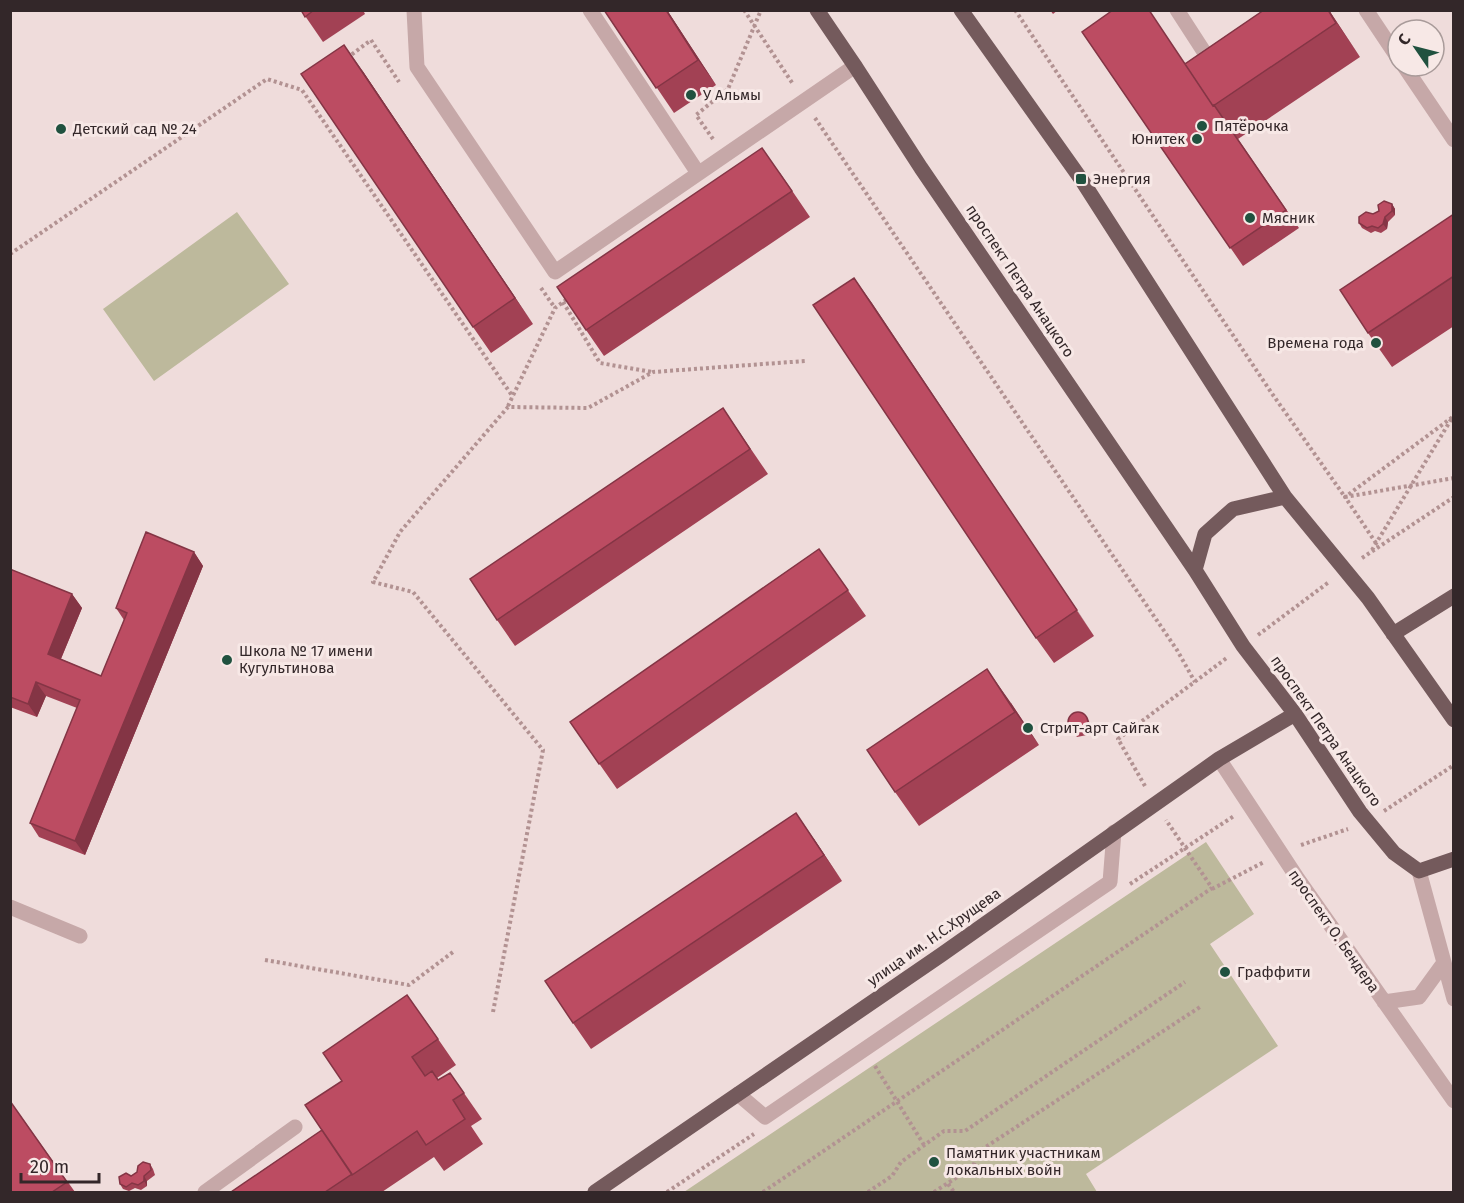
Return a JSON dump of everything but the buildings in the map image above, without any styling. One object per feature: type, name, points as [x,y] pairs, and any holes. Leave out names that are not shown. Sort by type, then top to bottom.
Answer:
[{"type":"main road","name":"проспект Петра Анацкого","points":[[817,10],[921,168],[1195,570],[1243,646],[1295,714],[1368,822],[1394,853],[1419,872]]},
{"type":"main road","points":[[961,10],[1082,179],[1285,497],[1343,566],[1454,720]]},
{"type":"main road","points":[[1195,570],[1205,534],[1233,509],[1285,497]]},
{"type":"main road","points":[[1393,634],[1454,596]]},
{"type":"main road","name":"улица им. Н.С.Хрущева","points":[[595,1192],[941,955],[1219,759],[1295,714]]},
{"type":"main road","points":[[1419,872],[1454,859]]},
{"type":"street","points":[[414,10],[417,67],[555,272],[855,66]]},
{"type":"street","points":[[590,10],[698,173]]},
{"type":"street","points":[[1177,10],[1210,61],[1229,48]]},
{"type":"street","points":[[1366,10],[1386,40]]},
{"type":"street","points":[[1412,78],[1454,140]]},
{"type":"street","name":"проспект О. Бендера","points":[[1219,759],[1281,853],[1454,1101]]},
{"type":"street","points":[[738,1094],[765,1117],[1110,882],[1114,832]]},
{"type":"street","points":[[1419,872],[1454,999]]},
{"type":"street","points":[[10,907],[80,936]]},
{"type":"street","points":[[1384,1002],[1419,997],[1443,964]]},
{"type":"street","points":[[205,1192],[295,1127]]},
{"type":"path","points":[[744,10],[1171,640],[1195,682]]},
{"type":"path","points":[[1015,10],[1260,375],[1376,543]]},
{"type":"path","points":[[345,59],[371,40],[404,88]]},
{"type":"path","points":[[10,254],[267,79],[302,90],[513,397]]},
{"type":"path","points":[[302,90],[311,83]]},
{"type":"path","points":[[535,279],[555,308]]},
{"type":"path","points":[[562,302],[600,363],[653,372],[805,361]]},
{"type":"path","points":[[493,1012],[543,750],[413,592],[373,582],[400,532],[508,406],[588,408],[653,372]]},
{"type":"path","points":[[1345,496],[1454,416]]},
{"type":"path","points":[[1370,553],[1454,416]]},
{"type":"path","points":[[1345,496],[1454,478]]},
{"type":"path","points":[[1206,892],[1281,853],[1368,822],[1454,765]]},
{"type":"path","points":[[265,960],[409,985],[453,952]]},
{"type":"path","points":[[868,1192],[892,1176],[901,1162],[924,1144],[944,1131],[964,1131],[1185,982]]},
{"type":"path","points":[[934,1192],[973,1167],[978,1152],[1200,1007]]},
{"type":"path","points":[[875,1066],[924,1144]]},
{"type":"path","points":[[948,1184],[954,1192]]},
{"type":"shaded area","points":[[237,212],[289,284],[154,381],[103,309]]},
{"type":"shaded area","points":[[1206,842],[1254,914],[1210,944],[1278,1046],[1086,1174],[1097,1192],[684,1192]]},
{"type":"place","name":"У Альмы","points":[[691,95]]},
{"type":"place","name":"Пятёрочка","points":[[1202,126]]},
{"type":"place","name":"Детский сад № 24","points":[[61,129]]},
{"type":"place","name":"Юнитек","points":[[1197,139]]},
{"type":"place","name":"Энергия","points":[[1081,179]]},
{"type":"place","name":"Мясник","points":[[1250,218]]},
{"type":"place","name":"Времена года","points":[[1376,343]]},
{"type":"place","name":"Школа № 17 имени Кугультинова","points":[[227,660]]},
{"type":"place","name":"Стрит-арт Сайгак","points":[[1028,728]]},
{"type":"place","name":"Граффити","points":[[1225,972]]},
{"type":"place","name":"Памятник участникам локальных войн","points":[[934,1162]]}]
